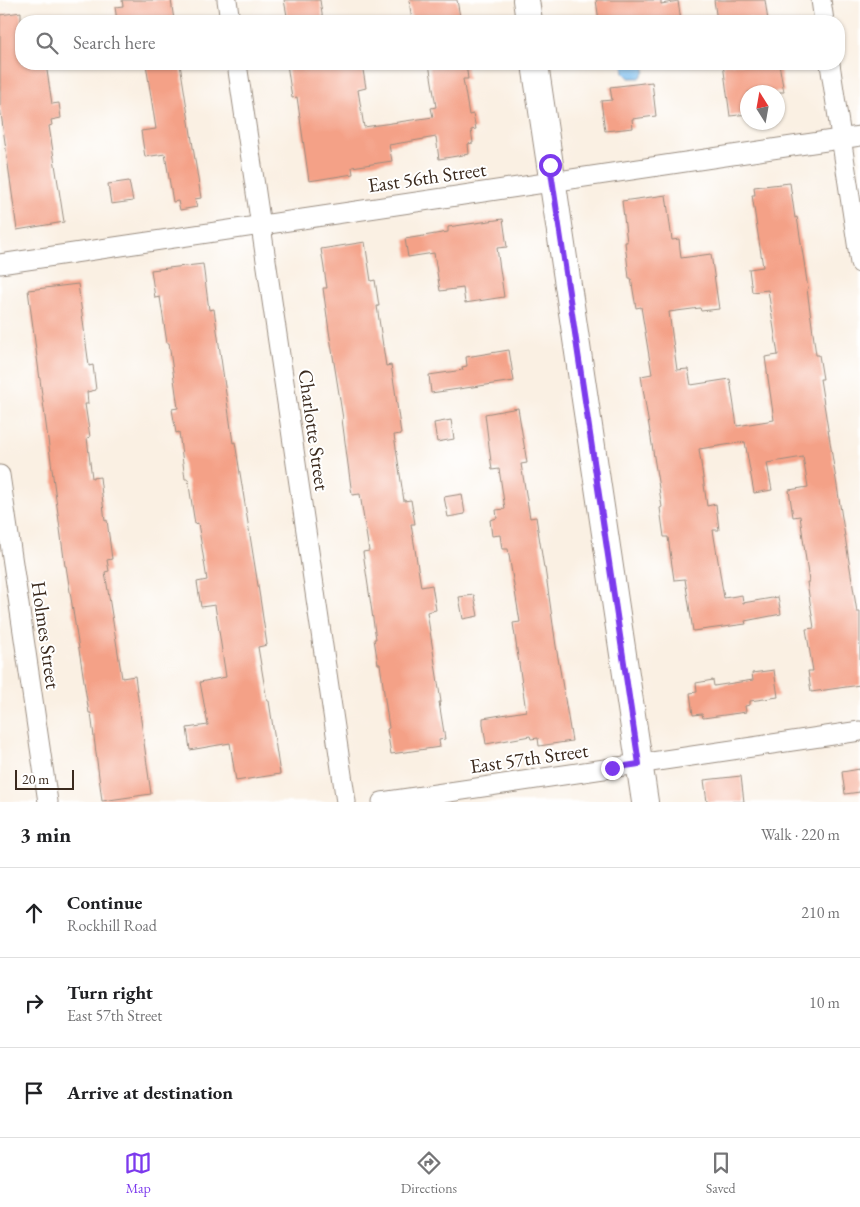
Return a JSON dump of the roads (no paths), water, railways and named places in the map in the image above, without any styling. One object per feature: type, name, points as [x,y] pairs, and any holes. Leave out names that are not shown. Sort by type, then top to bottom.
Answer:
[{"type":"main road","points":[[526,0],[528,15]]},
{"type":"main road","points":[[536,70],[645,802]]},
{"type":"street","points":[[227,0],[229,15]]},
{"type":"street","points":[[821,0],[823,15]]},
{"type":"street","name":"Charlotte Street","points":[[237,70],[346,802]]},
{"type":"street","points":[[832,70],[851,137],[860,263]]},
{"type":"street","name":"East 56th Street","points":[[0,264],[851,137]]},
{"type":"street","name":"Holmes Street","points":[[0,475],[48,802]]},
{"type":"street","name":"East 57th Street","points":[[382,802],[860,732]]},
{"type":"water","points":[[624,70],[645,70],[640,78],[629,78]]}]
